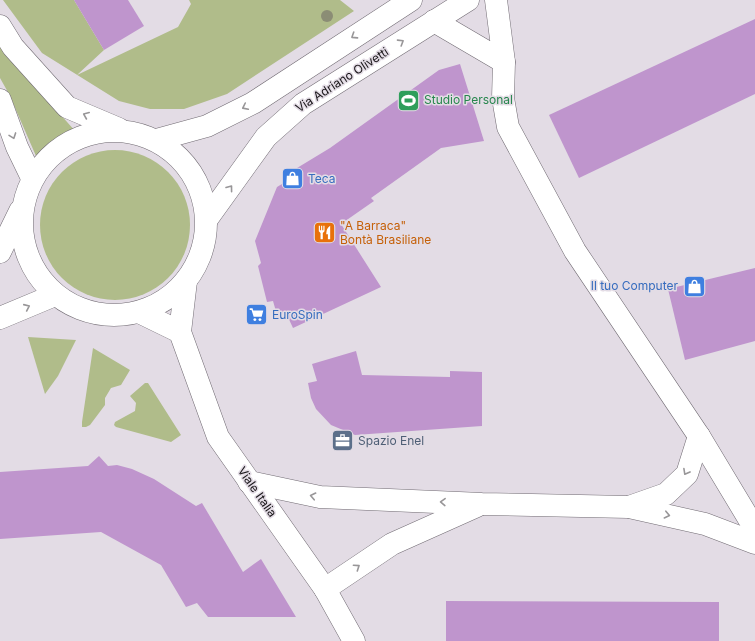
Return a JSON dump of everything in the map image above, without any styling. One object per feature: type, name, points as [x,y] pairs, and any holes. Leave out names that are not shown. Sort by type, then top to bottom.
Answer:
[{"type":"street","points":[[156,140],[207,126],[254,103],[411,0]]},
{"type":"street","name":"Via Adriano Olivetti","points":[[207,219],[266,137],[303,104],[434,20],[468,0]]},
{"type":"street","points":[[496,0],[504,62],[502,98],[508,127],[575,250],[699,436],[755,529]]},
{"type":"street","points":[[434,20],[504,62]]},
{"type":"street","points":[[0,26],[13,47],[67,107],[122,130],[156,140],[171,150],[186,164],[201,190],[207,219],[201,254],[186,281],[150,308],[139,312],[117,316],[86,311],[55,294],[40,279],[28,259],[21,231],[22,208]]},
{"type":"street","points":[[0,100],[17,147],[32,178]]},
{"type":"street","points":[[0,252],[22,208],[32,178],[41,165],[57,149],[88,134],[110,130],[122,130]]},
{"type":"street","name":"Viale Italia","points":[[186,281],[180,332],[218,437],[325,589],[354,641]]},
{"type":"street","points":[[0,318],[55,294]]},
{"type":"street","points":[[139,312],[180,332]]},
{"type":"street","points":[[629,507],[666,494],[687,474],[699,436]]},
{"type":"street","points":[[250,482],[320,497],[482,504],[629,507],[705,524],[755,543]]},
{"type":"street","points":[[325,589],[392,544],[482,504]]},
{"type":"green space","points":[[3,0],[74,0],[104,50],[77,75],[42,53]]},
{"type":"green space","points":[[189,0],[340,0],[354,11],[227,94],[184,109],[150,109],[119,101],[77,75],[178,27],[191,4]]},
{"type":"green space","points":[[0,47],[76,132],[36,156],[9,94],[0,78]]},
{"type":"green space","points":[[122,150],[151,158],[173,177],[182,189],[185,196],[189,210],[189,240],[182,261],[163,283],[151,292],[144,295],[130,299],[108,300],[79,292],[67,283],[52,267],[45,254],[41,240],[40,218],[48,189],[57,177],[73,162],[86,155],[100,151]]},
{"type":"green space","points":[[28,337],[76,340],[58,376],[45,394]]},
{"type":"green space","points":[[93,348],[130,370],[121,385],[111,388],[105,398],[105,405],[90,425],[82,427],[82,422]]},
{"type":"green space","points":[[145,383],[148,383],[181,435],[171,442],[116,427],[114,425],[115,422],[135,411],[136,403],[130,396]]},
{"type":"building","points":[[74,0],[128,0],[144,26],[104,50]]},
{"type":"building","points":[[755,19],[755,94],[579,178],[549,115]]},
{"type":"building","points":[[460,64],[484,141],[441,148],[371,198],[374,201],[341,224],[381,287],[293,328],[286,313],[277,315],[273,301],[267,302],[258,266],[261,263],[255,241],[277,187],[300,173],[297,168],[330,148],[439,70]]},
{"type":"building","points":[[755,268],[755,341],[685,360],[668,289]]},
{"type":"building","points":[[356,351],[362,375],[450,377],[450,371],[482,372],[482,426],[355,435],[331,425],[316,409],[311,398],[308,383],[317,381],[312,364]]},
{"type":"building","points":[[99,456],[108,466],[117,465],[132,469],[154,479],[196,506],[202,503],[243,572],[261,559],[296,617],[208,617],[197,603],[186,607],[161,565],[101,532],[0,539],[0,472],[88,466]]},
{"type":"building","points":[[446,601],[719,602],[719,641],[446,641]]},
{"type":"place","name":"Studio Personal","points":[[408,100]]},
{"type":"place","name":"Teca","points":[[292,179]]},
{"type":"place","name":"\"A Barraca\" Bontà Brasiliane","points":[[324,233]]},
{"type":"place","name":"Il tuo Computer","points":[[694,286]]},
{"type":"place","name":"EuroSpin","points":[[257,315]]},
{"type":"place","name":"Spazio Enel","points":[[343,441]]}]
